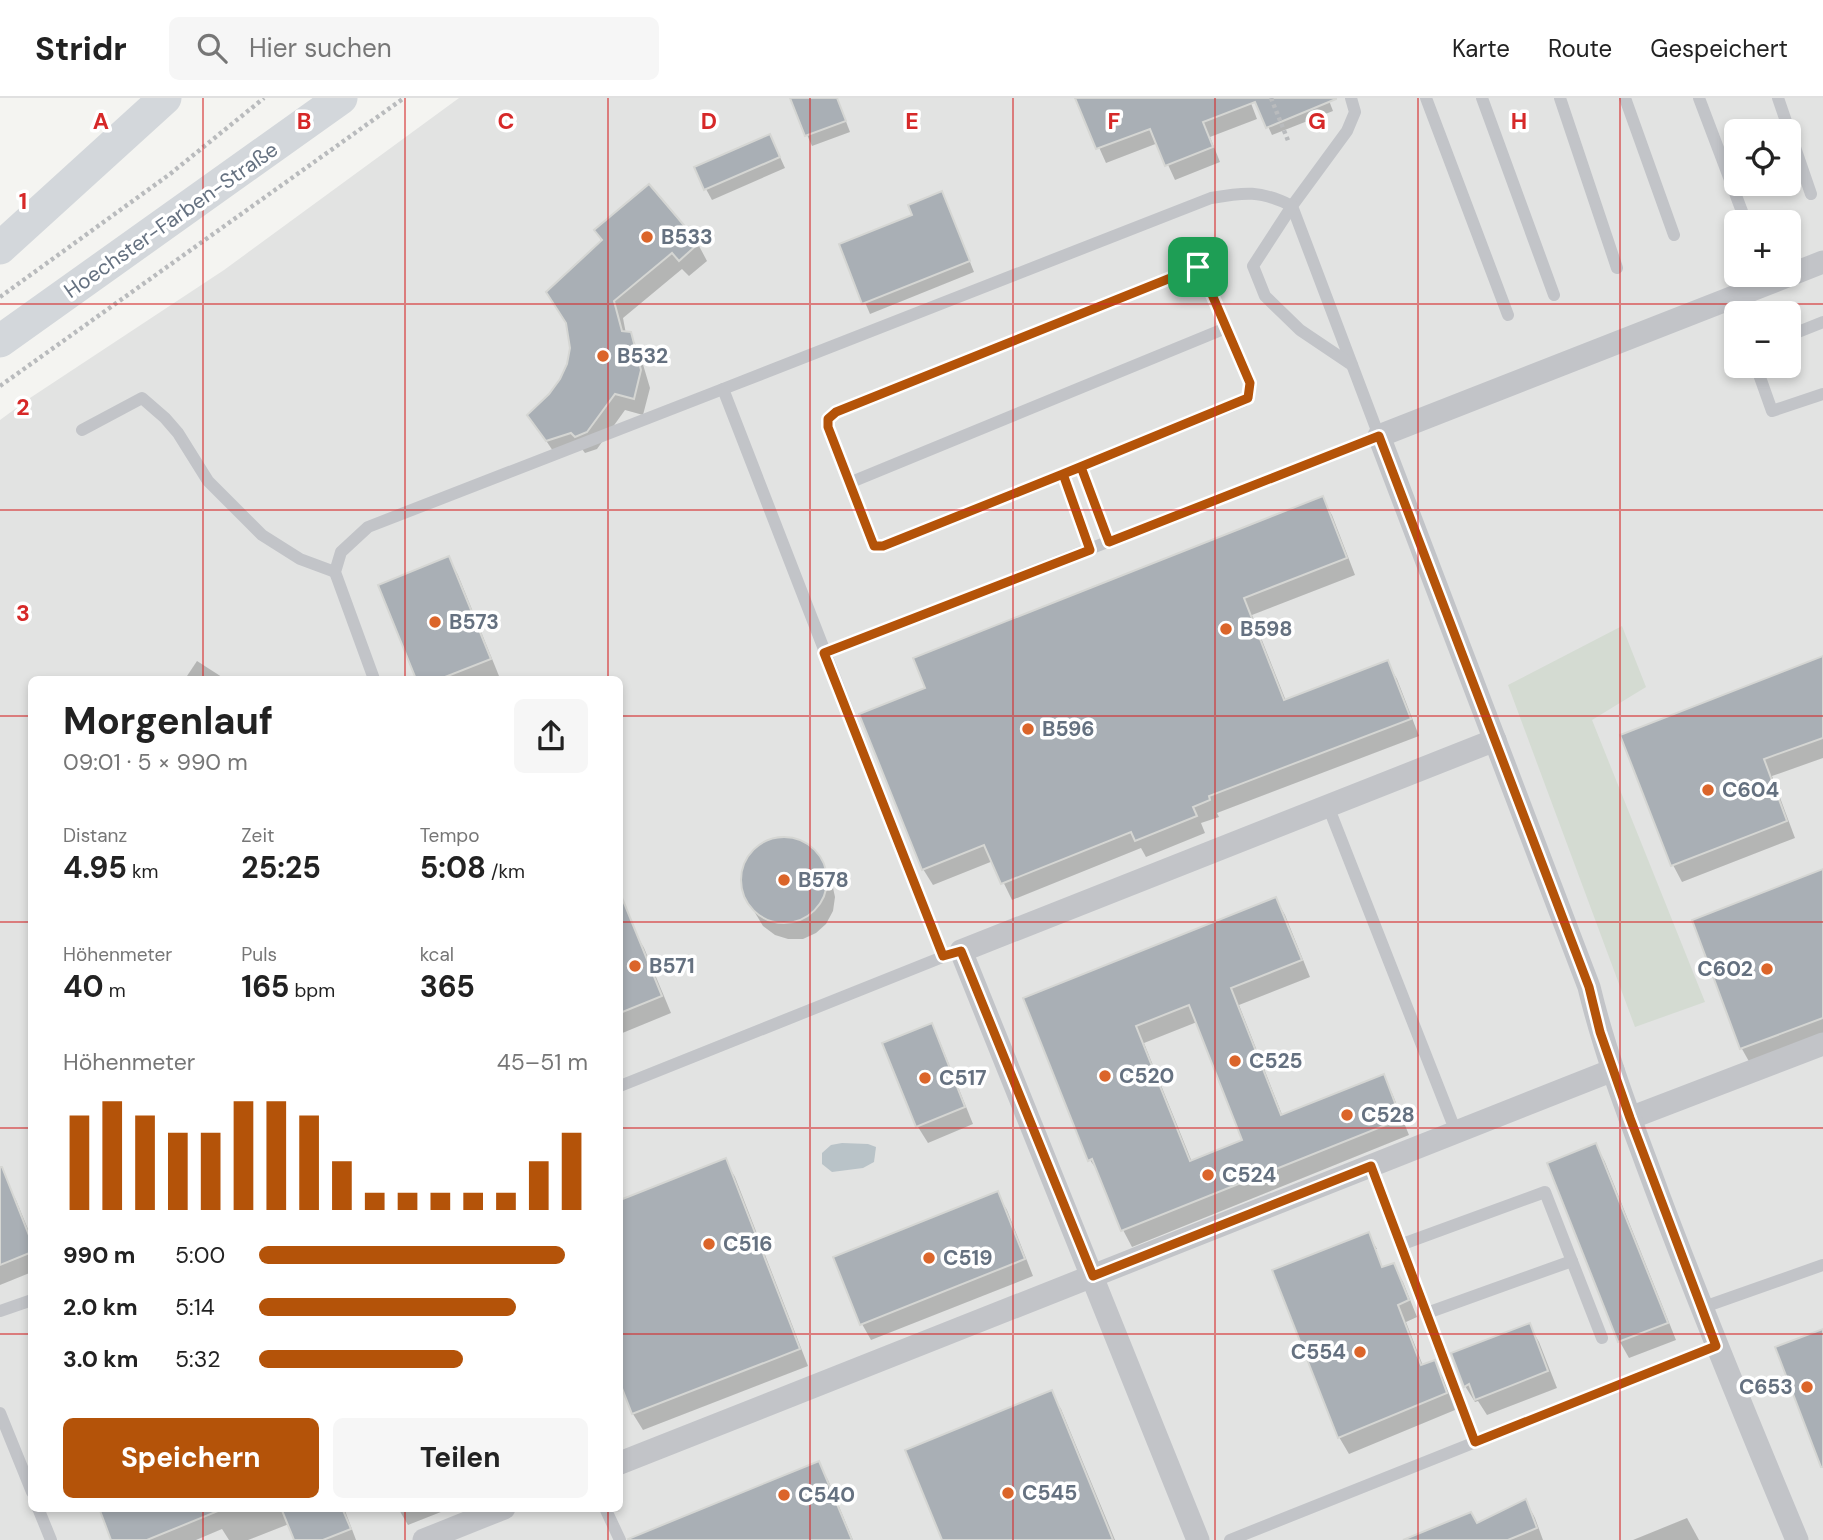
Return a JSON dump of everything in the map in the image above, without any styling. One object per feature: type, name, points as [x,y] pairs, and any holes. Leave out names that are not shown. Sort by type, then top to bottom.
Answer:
[{"type":"main road","points":[[0,248],[165,98]]},
{"type":"main road","name":"Hoechster-Farben-Straße","points":[[0,341],[341,98]]},
{"type":"street","points":[[1797,1540],[1701,1308],[1613,1070],[1589,987],[1379,436],[1823,262]]},
{"type":"street","points":[[1198,1540],[1093,1276],[952,954],[1495,740]]},
{"type":"street","points":[[1630,1118],[1823,1044]]},
{"type":"street","points":[[623,1456],[1093,1276],[1613,1070]]},
{"type":"street","points":[[424,1540],[494,1512]]},
{"type":"lane","points":[[1351,98],[1355,112],[1348,131],[1292,206],[1253,266],[1265,296],[1300,330],[1352,365]]},
{"type":"lane","points":[[1426,98],[1507,315]]},
{"type":"lane","points":[[1482,98],[1554,295]]},
{"type":"lane","points":[[1560,98],[1617,268]]},
{"type":"lane","points":[[1625,98],[1674,235]]},
{"type":"lane","points":[[1699,98],[1741,210]]},
{"type":"lane","points":[[1777,98],[1811,194]]},
{"type":"lane","points":[[373,676],[335,572],[341,552],[368,527],[1211,198],[1236,194],[1269,195],[1292,206],[1379,436],[824,653]]},
{"type":"lane","points":[[1198,267],[1250,383],[1248,398],[1081,467],[883,546],[874,546],[828,427],[828,419],[836,412],[1198,267]]},
{"type":"lane","points":[[1801,331],[1823,323]]},
{"type":"lane","points":[[849,483],[1226,328]]},
{"type":"lane","points":[[1760,378],[1772,411],[1823,394]]},
{"type":"lane","points":[[623,1085],[952,954],[824,653],[723,389]]},
{"type":"lane","points":[[82,430],[142,398],[178,433],[208,481],[258,531],[300,559],[335,572]]},
{"type":"lane","points":[[1081,467],[1109,542]]},
{"type":"lane","points":[[1063,474],[1090,550]]},
{"type":"lane","points":[[1328,806],[1456,1132]]},
{"type":"lane","points":[[1371,1166],[1475,1442]]},
{"type":"lane","points":[[1400,1245],[1545,1192],[1602,1338]]},
{"type":"lane","points":[[1427,1313],[1572,1261]]},
{"type":"lane","points":[[1701,1308],[1823,1265]]},
{"type":"lane","points":[[0,1311],[28,1301]]},
{"type":"lane","points":[[1230,1540],[1716,1346]]},
{"type":"lane","points":[[0,1413],[28,1482]]},
{"type":"lane","points":[[40,1512],[51,1540]]},
{"type":"lane","points":[[607,1512],[620,1540]]},
{"type":"path","points":[[0,297],[170,174],[264,98]]},
{"type":"path","points":[[0,386],[404,98]]},
{"type":"path","points":[[1271,98],[1289,143]]},
{"type":"shaded area","points":[[459,98],[1823,98],[1823,1540],[0,1540],[0,420],[224,270]]},
{"type":"shaded area","points":[[1622,626],[1646,687],[1592,720],[1705,1002],[1635,1027],[1508,685]]},
{"type":"shaded area","points":[[842,1143],[876,1147],[874,1162],[863,1168],[832,1172],[822,1164],[822,1153],[831,1145]]},
{"type":"building","points":[[790,98],[837,98],[846,121],[805,136]]},
{"type":"building","points":[[1075,98],[1336,99],[1266,128],[1255,102],[1203,122],[1213,147],[1165,166],[1150,129],[1096,149]]},
{"type":"building","points":[[770,134],[780,157],[704,190],[694,167]]},
{"type":"building","name":"B532","points":[[649,184],[699,243],[679,261],[672,253],[614,301],[622,331],[631,332],[641,370],[634,399],[615,394],[587,432],[575,437],[571,433],[546,441],[527,415],[560,379],[570,348],[566,323],[546,292],[602,240],[594,230]]},
{"type":"building","points":[[942,191],[970,261],[862,304],[839,244],[912,215],[908,205]]},
{"type":"building","name":"B596","points":[[1323,496],[1347,558],[1244,598],[1284,700],[1388,660],[1411,719],[1209,796],[1210,800],[1193,807],[1197,816],[1135,841],[1131,832],[1001,884],[984,845],[922,870],[859,714],[925,688],[913,658]]},
{"type":"building","name":"B573","points":[[449,556],[491,659],[448,676],[415,676],[378,585]]},
{"type":"building","name":"C604","points":[[1823,656],[1823,738],[1764,759],[1787,821],[1671,866],[1620,735]]},
{"type":"building","name":"B578","points":[[784,837],[800,841],[814,850],[823,864],[827,880],[823,896],[814,910],[800,919],[784,923],[768,919],[754,910],[745,896],[741,880],[745,864],[754,850],[768,841]]},
{"type":"building","name":"C602","points":[[1823,869],[1823,1018],[1740,1049],[1692,920]]},
{"type":"building","points":[[1276,897],[1302,960],[1231,988],[1281,1115],[1384,1074],[1401,1119],[1121,1231],[1092,1159],[1088,1161],[1023,998]],"holes":[[[1189,1005],[1242,1140],[1190,1161],[1136,1026]]]},
{"type":"building","name":"B571","points":[[623,900],[662,996],[623,1012]]},
{"type":"building","name":"C517","points":[[932,1023],[965,1107],[916,1127],[882,1043]]},
{"type":"building","points":[[1596,1143],[1668,1323],[1618,1342],[1547,1163]]},
{"type":"building","name":"C516","points":[[726,1158],[800,1349],[632,1414],[623,1391],[623,1199]]},
{"type":"building","points":[[2,1167],[28,1233],[28,1254],[0,1265]]},
{"type":"building","name":"C519","points":[[998,1191],[1025,1259],[860,1325],[833,1257]]},
{"type":"building","name":"C554","points":[[1369,1232],[1382,1267],[1394,1263],[1409,1300],[1398,1305],[1421,1365],[1435,1360],[1447,1393],[1338,1438],[1272,1270]]},
{"type":"building","points":[[1530,1323],[1548,1371],[1475,1400],[1469,1384],[1464,1387],[1451,1353]]},
{"type":"building","name":"C653","points":[[1823,1329],[1823,1467],[1821,1467],[1775,1347]]},
{"type":"building","name":"C545","points":[[1052,1390],[1113,1540],[942,1540],[905,1450]]},
{"type":"building","name":"C540","points":[[819,1461],[852,1540],[628,1539]]},
{"type":"building","points":[[1526,1499],[1537,1528],[1508,1540],[1403,1540],[1471,1512],[1477,1523]]},
{"type":"building","points":[[100,1512],[216,1512],[147,1540],[111,1540]]},
{"type":"building","points":[[283,1512],[344,1512],[351,1529],[323,1540],[294,1540]]},
{"type":"place","name":"B533","points":[[647,237]]},
{"type":"place","name":"B532","points":[[603,356]]},
{"type":"place","name":"B573","points":[[435,622]]},
{"type":"place","name":"B598","points":[[1226,629]]},
{"type":"place","name":"B596","points":[[1028,729]]},
{"type":"place","name":"C604","points":[[1708,790]]},
{"type":"place","name":"B578","points":[[784,880]]},
{"type":"place","name":"B571","points":[[635,966]]},
{"type":"place","name":"C602","points":[[1767,969]]},
{"type":"place","name":"C525","points":[[1235,1061]]},
{"type":"place","name":"C520","points":[[1105,1076]]},
{"type":"place","name":"C517","points":[[925,1078]]},
{"type":"place","name":"C528","points":[[1347,1115]]},
{"type":"place","name":"C524","points":[[1208,1175]]},
{"type":"place","name":"C516","points":[[709,1244]]},
{"type":"place","name":"C519","points":[[929,1258]]},
{"type":"place","name":"C554","points":[[1360,1352]]},
{"type":"place","name":"C653","points":[[1807,1387]]},
{"type":"place","name":"C545","points":[[1008,1493]]},
{"type":"place","name":"C540","points":[[784,1495]]},
{"type":"route","points":[[1198,267],[836,412],[828,419],[828,427],[874,546],[883,546],[1081,467],[1109,542],[1379,436],[1589,987],[1600,1032],[1630,1118],[1716,1346],[1475,1442],[1371,1166],[1093,1276],[961,951],[943,956],[824,653],[1090,550],[1063,474],[1248,398],[1250,383],[1198,267]]}]
